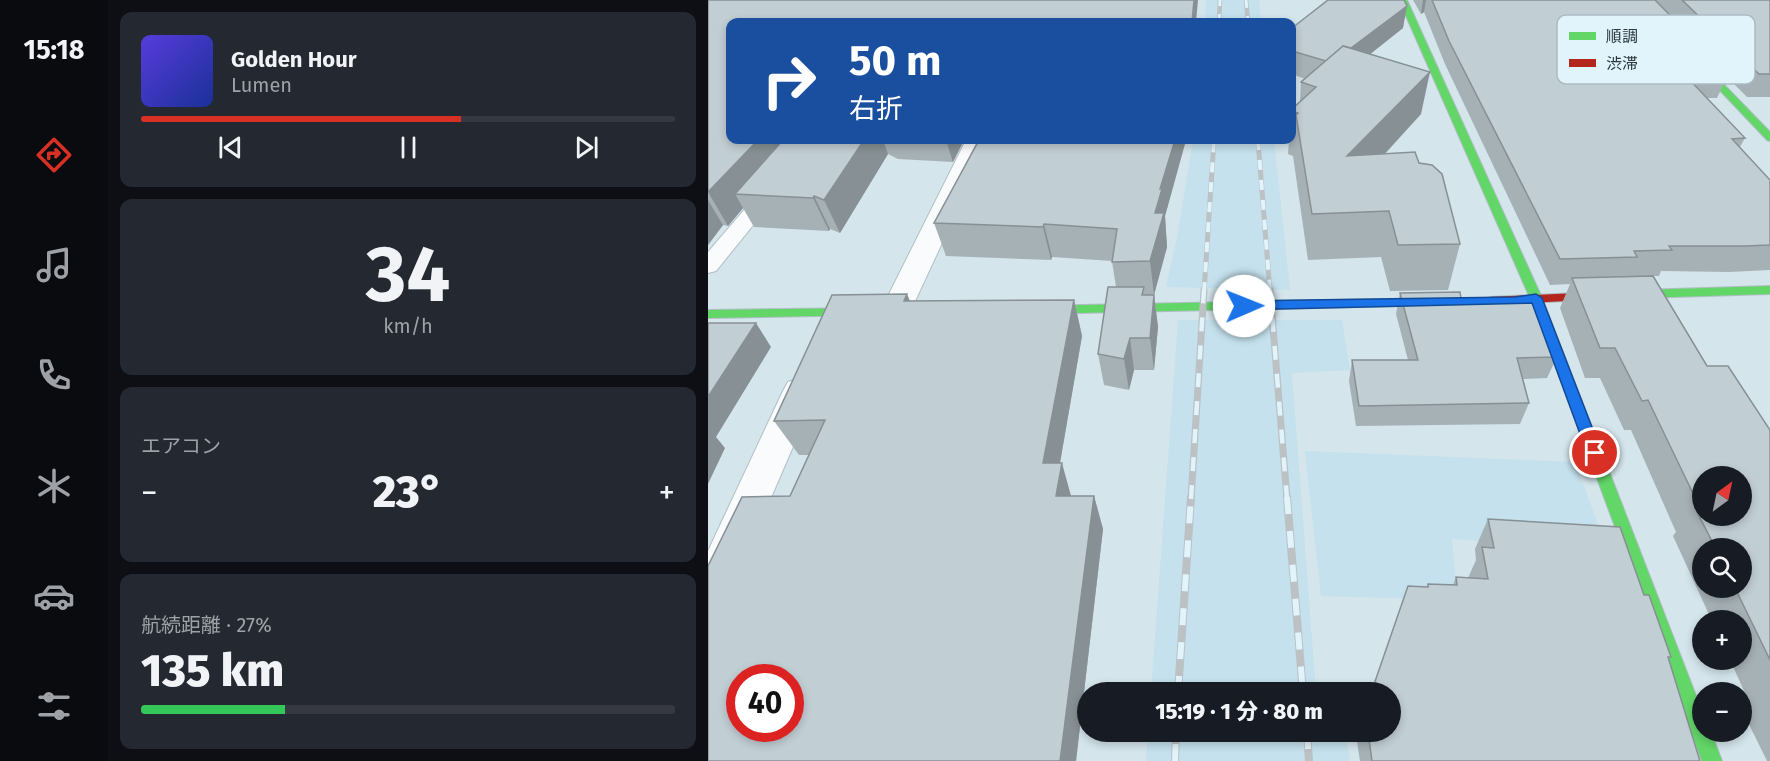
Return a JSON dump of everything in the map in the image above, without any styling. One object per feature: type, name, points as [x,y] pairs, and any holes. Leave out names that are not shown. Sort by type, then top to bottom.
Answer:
[{"type":"street","points":[[1403,0],[1536,298],[1712,761]]},
{"type":"street","points":[[1638,0],[1652,15]]},
{"type":"street","points":[[1718,84],[1770,138]]},
{"type":"street","points":[[708,314],[901,312],[976,144]]},
{"type":"street","points":[[1481,302],[1557,296],[1770,290]]},
{"type":"street","points":[[1013,310],[1458,302]]},
{"type":"street","points":[[708,595],[836,312]]},
{"type":"lane","points":[[708,266],[810,144]]},
{"type":"shaded area","points":[[1206,0],[1259,0],[1261,18],[1205,18]]},
{"type":"shaded area","points":[[1192,144],[1274,144],[1290,290],[1166,287],[1177,238]]},
{"type":"shaded area","points":[[1178,320],[1342,320],[1350,370],[1292,373],[1315,682],[1152,682]]},
{"type":"shaded area","points":[[1305,451],[1575,462],[1607,549],[1452,539],[1457,600],[1321,596]]},
{"type":"shaded area","points":[[1147,742],[1347,742],[1350,761],[1146,761]]},
{"type":"building","points":[[708,0],[1194,0],[1192,18],[726,18],[726,144],[754,144],[708,192]]},
{"type":"building","points":[[1328,0],[1404,0],[1407,6],[1351,48],[1343,46],[1326,61],[1296,52],[1296,25]]},
{"type":"building","points":[[1432,0],[1655,0],[1670,15],[1557,15],[1557,84],[1694,84],[1745,138],[1732,139],[1770,180],[1770,245],[1669,246],[1672,250],[1634,251],[1637,257],[1560,259],[1449,41]]},
{"type":"building","points":[[1682,0],[1770,0],[1770,74],[1759,74],[1755,70],[1755,15],[1698,15]]},
{"type":"building","points":[[1343,46],[1430,72],[1347,156],[1415,152],[1419,163],[1432,165],[1442,174],[1460,244],[1398,245],[1389,211],[1312,214],[1296,105],[1316,87],[1301,82]]},
{"type":"building","points":[[779,144],[861,144],[824,200],[814,196],[813,198],[735,194]]},
{"type":"building","points":[[977,144],[1174,144],[1155,213],[1164,213],[1150,261],[1112,262],[1117,229],[1044,224],[1043,227],[934,223]]},
{"type":"building","points":[[1653,276],[1707,366],[1728,366],[1770,430],[1770,660],[1752,623],[1752,610],[1746,610],[1740,598],[1752,598],[1752,538],[1710,538],[1704,526],[1752,526],[1752,466],[1692,466],[1692,491],[1648,400],[1642,401],[1615,348],[1600,348],[1572,278]]},
{"type":"building","points":[[1108,287],[1144,287],[1142,295],[1154,295],[1150,338],[1130,338],[1124,359],[1098,354]]},
{"type":"building","points":[[1460,292],[1461,298],[1534,298],[1557,357],[1517,358],[1529,403],[1359,406],[1352,360],[1418,360],[1400,293]]},
{"type":"building","points":[[907,294],[904,301],[1074,300],[1043,463],[1062,463],[1056,496],[1094,496],[1060,761],[708,761],[708,566],[742,497],[790,496],[825,420],[774,421],[832,295]]},
{"type":"building","points":[[708,323],[756,323],[708,397]]},
{"type":"building","points":[[1488,519],[1620,527],[1644,595],[1649,595],[1671,657],[1668,657],[1692,735],[1692,742],[1694,742],[1700,761],[1372,761],[1369,742],[1401,742],[1401,682],[1375,682],[1408,586],[1457,585],[1456,577],[1488,579],[1482,547],[1494,548]]},
{"type":"railway","points":[[1219,18],[1220,0]]},
{"type":"railway","points":[[1246,0],[1248,18]]},
{"type":"railway","points":[[1204,292],[1214,144]]},
{"type":"railway","points":[[1258,144],[1270,292]]},
{"type":"railway","points":[[1191,499],[1204,290]]},
{"type":"railway","points":[[1270,290],[1287,499]]},
{"type":"railway","points":[[1179,682],[1191,497]]},
{"type":"railway","points":[[1287,497],[1302,682]]},
{"type":"railway","points":[[1175,761],[1176,742]]},
{"type":"railway","points":[[1308,742],[1309,761]]},
{"type":"traffic: fast","points":[[1403,0],[1536,298],[1712,761]]},
{"type":"traffic: fast","points":[[1638,0],[1652,15]]},
{"type":"traffic: fast","points":[[1718,84],[1770,138]]},
{"type":"traffic: fast","points":[[1640,294],[1770,290]]},
{"type":"traffic: fast","points":[[1031,310],[1442,302]]},
{"type":"traffic: fast","points":[[708,314],[869,312]]},
{"type":"traffic: jam","points":[[1490,301],[1640,294]]},
{"type":"route","points":[[1244,306],[1515,301],[1536,298],[1595,453]]}]
